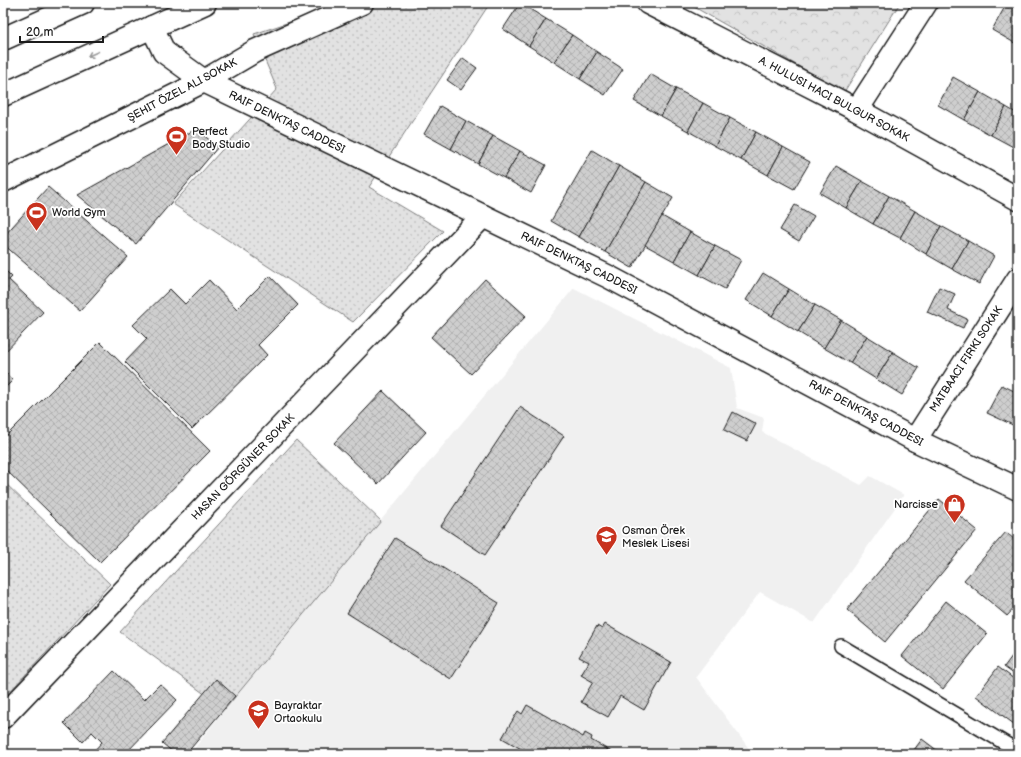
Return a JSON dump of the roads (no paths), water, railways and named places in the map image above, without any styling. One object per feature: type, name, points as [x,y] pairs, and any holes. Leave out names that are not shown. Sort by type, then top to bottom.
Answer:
[{"type":"main road","points":[[3,39],[83,3]]},
{"type":"main road","points":[[3,95],[205,3]]},
{"type":"main road","name":"ŞEHIT ÖZEL ALI SOKAK","points":[[3,181],[204,81],[255,51],[362,3]]},
{"type":"main road","points":[[648,3],[857,110],[1018,199]]},
{"type":"main road","points":[[857,110],[926,3]]},
{"type":"main road","name":"RAIF DENKTAŞ CADDESI","points":[[152,27],[164,52],[204,81],[609,277],[915,440],[1018,489]]},
{"type":"main road","name":"HASAN GÖRGÜNER SOKAK","points":[[3,717],[483,216]]},
{"type":"main road","points":[[915,440],[1018,279]]},
{"type":"lane","points":[[841,646],[1018,751]]},
{"type":"place","name":"Perfect Body Studio","points":[[176,156]]},
{"type":"place","name":"World Gym","points":[[37,232]]},
{"type":"place","name":"Narcisse","points":[[954,524]]},
{"type":"place","name":"Osman Örek Meslek Lisesi","points":[[606,556]]},
{"type":"place","name":"Bayraktar Ortaokulu","points":[[258,730]]}]
